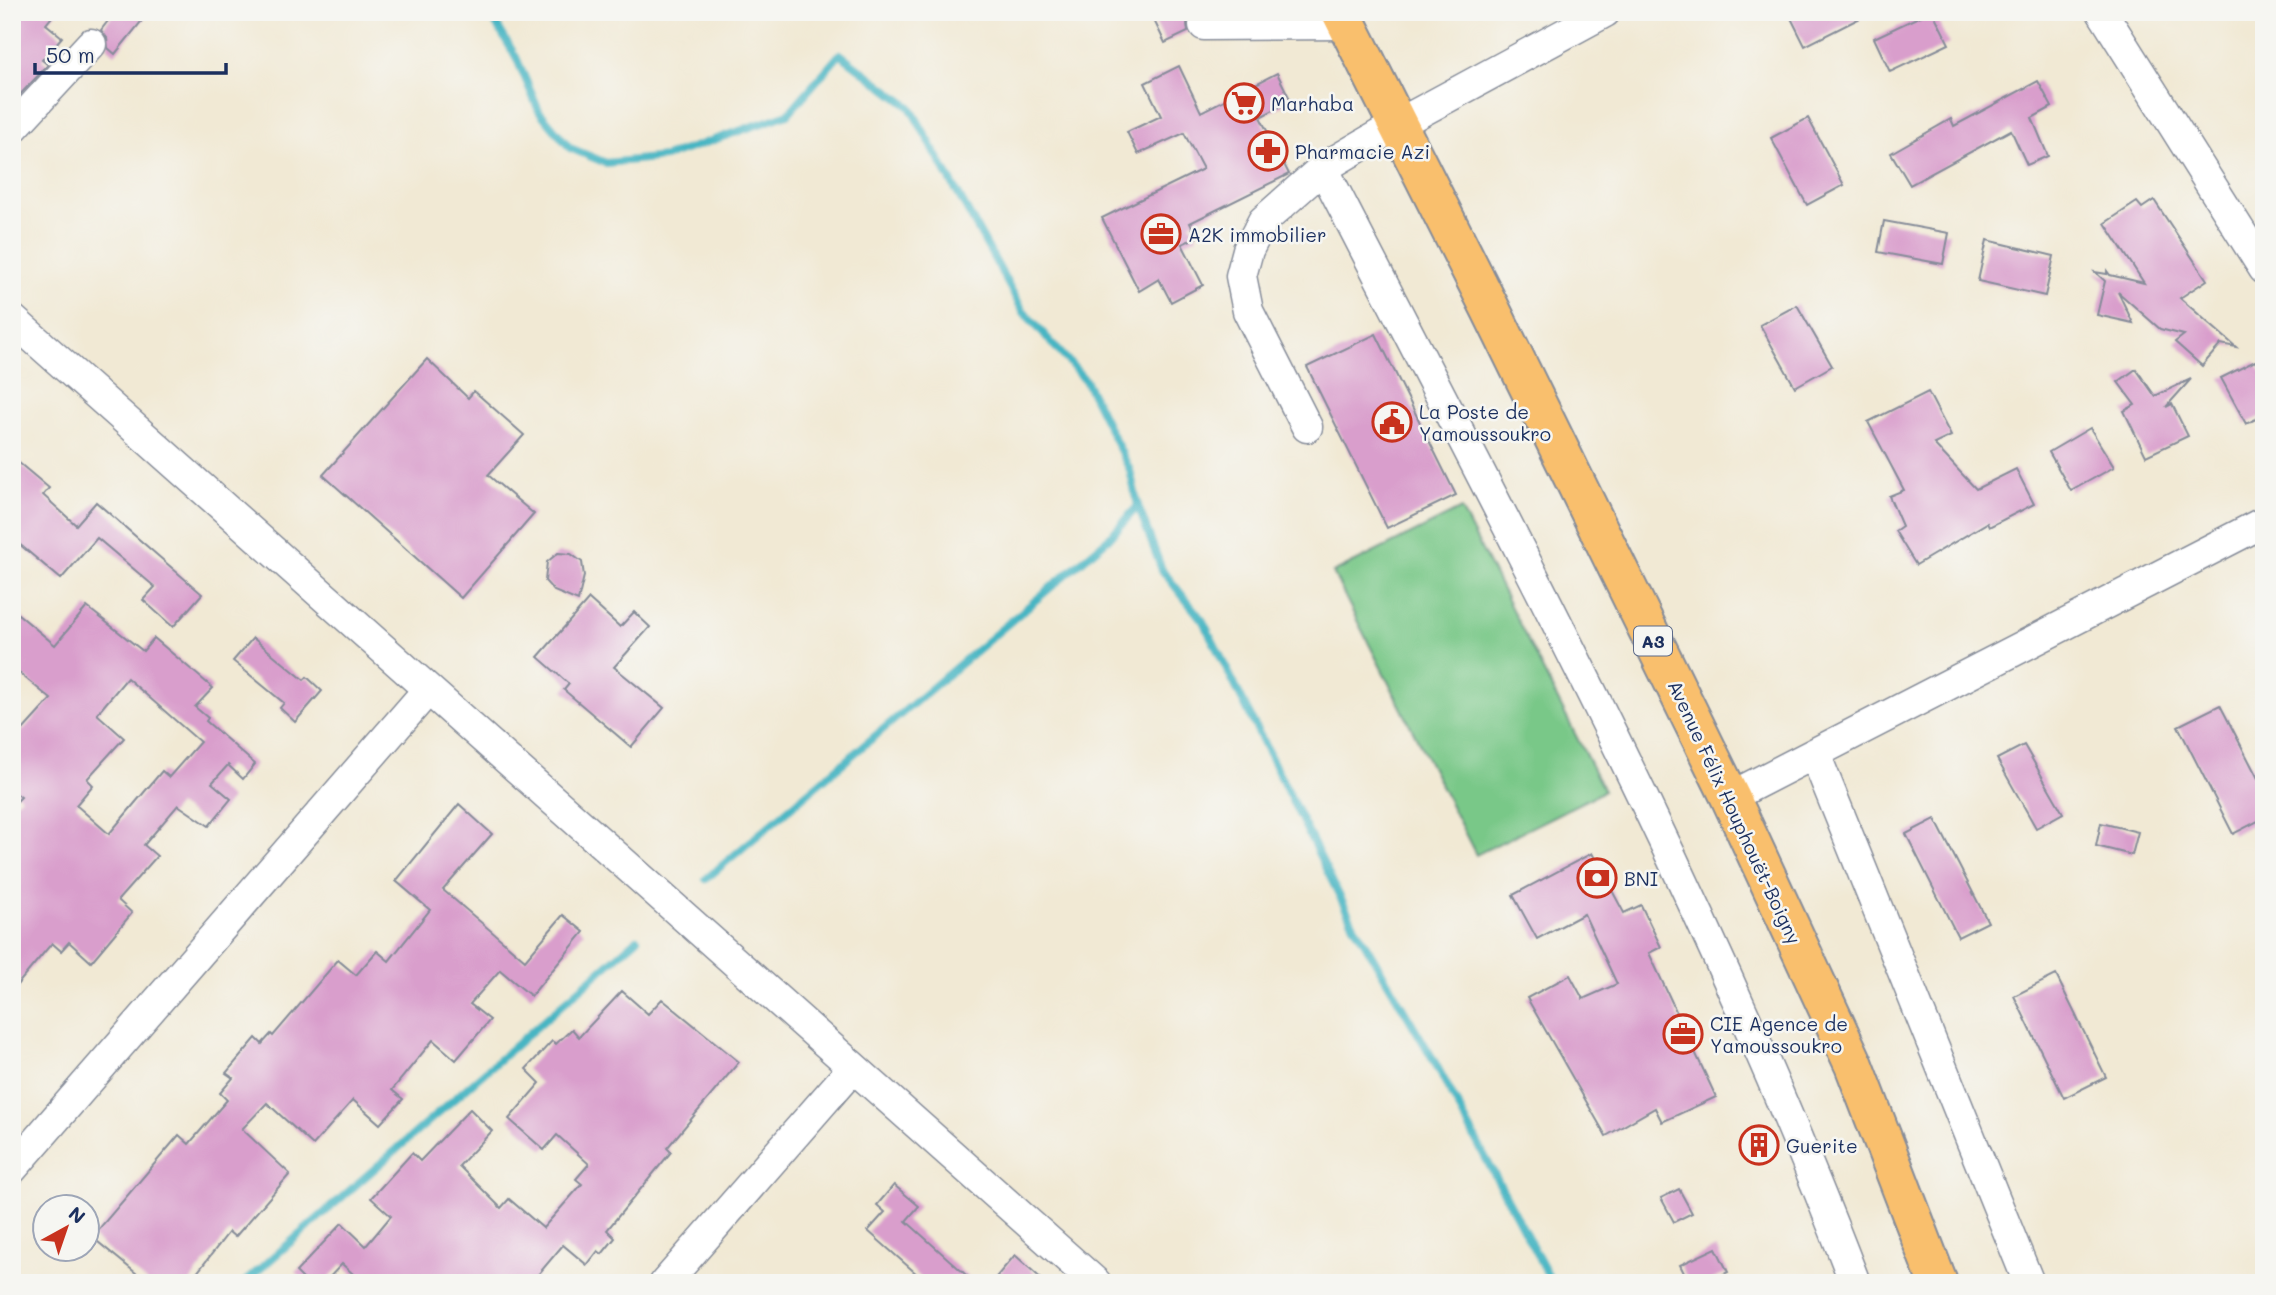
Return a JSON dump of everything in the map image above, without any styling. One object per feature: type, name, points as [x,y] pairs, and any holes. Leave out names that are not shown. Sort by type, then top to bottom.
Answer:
[{"type":"highway","name":"Avenue Félix Houphouët-Boigny","points":[[1346,16],[1730,797],[1854,1065],[1938,1283]]},
{"type":"street","points":[[1307,427],[1248,311],[1241,276],[1248,250],[1263,221],[1323,168],[1398,124],[1605,12]]},
{"type":"street","points":[[2102,12],[2264,269]]},
{"type":"street","points":[[1204,25],[1346,16]]},
{"type":"street","points":[[12,129],[91,44]]},
{"type":"street","points":[[1323,168],[1514,540],[1754,1031],[1855,1283]]},
{"type":"street","points":[[12,319],[852,1069],[1096,1283]]},
{"type":"street","points":[[1730,797],[2264,522]]},
{"type":"street","points":[[12,1169],[427,691]]},
{"type":"street","points":[[1815,754],[2029,1283]]},
{"type":"street","points":[[665,1283],[852,1069]]},
{"type":"green space","points":[[1461,509],[1604,791],[1476,855],[1333,573]]},
{"type":"building","points":[[12,12],[56,12],[46,24],[62,37],[42,60],[48,65],[12,103]]},
{"type":"building","points":[[115,12],[149,12],[115,54],[108,48],[107,38],[101,30]]},
{"type":"building","points":[[1150,12],[1193,12],[1187,24],[1188,32],[1165,43]]},
{"type":"building","points":[[1788,12],[1872,12],[1805,46]]},
{"type":"building","points":[[1933,12],[1949,44],[1890,72],[1874,38]]},
{"type":"building","points":[[1179,66],[1201,112],[1277,73],[1291,101],[1260,117],[1289,174],[1190,223],[1197,237],[1182,244],[1203,285],[1171,302],[1159,279],[1139,291],[1102,218],[1203,169],[1184,133],[1138,154],[1127,132],[1161,116],[1145,83]]},
{"type":"building","points":[[2038,81],[2052,107],[2032,118],[2048,156],[2027,165],[2011,130],[1910,185],[1891,153],[1951,119],[1954,126]]},
{"type":"building","points":[[1808,118],[1844,185],[1807,205],[1771,138]]},
{"type":"building","points":[[2154,200],[2207,280],[2180,298],[2236,347],[2221,344],[2202,366],[2175,342],[2184,335],[2160,329],[2118,292],[2133,323],[2097,315],[2105,281],[2095,272],[2107,274],[2107,271],[2110,275],[2144,283],[2105,223],[2137,202],[2142,208]]},
{"type":"building","points":[[1884,221],[1949,233],[1943,264],[1878,252]]},
{"type":"building","points":[[1987,240],[2054,256],[2045,296],[1978,281]]},
{"type":"building","points":[[1797,305],[1832,366],[1795,387],[1760,325]]},
{"type":"building","points":[[1376,334],[1456,495],[1387,528],[1307,367]]},
{"type":"building","points":[[427,359],[468,398],[474,391],[524,435],[488,475],[534,514],[461,598],[323,475]]},
{"type":"building","points":[[2255,361],[2264,376],[2264,415],[2246,424],[2221,378]]},
{"type":"building","points":[[2136,369],[2155,396],[2191,379],[2166,407],[2172,404],[2188,436],[2146,456],[2124,411],[2135,405],[2118,382]]},
{"type":"building","points":[[1928,392],[1951,436],[1934,444],[1976,489],[2016,469],[2034,504],[1989,527],[1987,523],[1916,565],[1895,531],[1902,526],[1889,496],[1904,490],[1868,422]]},
{"type":"building","points":[[2090,428],[2114,467],[2071,491],[2049,452]]},
{"type":"building","points":[[12,457],[49,488],[43,495],[76,525],[96,502],[202,594],[173,627],[143,600],[155,587],[97,538],[61,579],[12,538]]},
{"type":"building","points":[[558,553],[571,554],[582,562],[584,576],[578,601],[554,591],[545,581],[547,562]]},
{"type":"building","points":[[589,599],[620,627],[634,612],[650,627],[614,667],[664,708],[631,747],[564,690],[569,684],[538,657]]},
{"type":"building","points":[[87,607],[143,651],[154,638],[213,688],[195,707],[208,718],[206,721],[255,764],[243,779],[228,765],[212,783],[231,799],[209,826],[178,805],[144,845],[157,856],[118,900],[132,913],[91,962],[69,942],[61,951],[52,943],[12,991],[12,806],[21,797],[12,790],[12,742],[51,699],[12,667],[12,609],[55,645]],"holes":[[[127,678],[200,742],[169,777],[162,771],[109,834],[76,805],[93,785],[87,779],[124,738],[97,714]]]},
{"type":"building","points":[[253,638],[304,680],[307,677],[322,691],[295,722],[280,708],[284,703],[233,661]]},
{"type":"building","points":[[2220,705],[2264,790],[2264,818],[2233,834],[2178,726]]},
{"type":"building","points":[[2024,745],[2063,813],[2036,828],[1997,759]]},
{"type":"building","points":[[459,804],[492,834],[443,890],[525,960],[563,915],[584,932],[531,996],[500,970],[470,1004],[490,1020],[456,1060],[433,1040],[392,1090],[403,1099],[380,1124],[353,1100],[313,1145],[267,1103],[242,1129],[290,1174],[235,1237],[229,1232],[189,1283],[148,1283],[102,1245],[102,1225],[179,1135],[189,1144],[227,1100],[220,1093],[233,1078],[226,1073],[256,1038],[262,1044],[271,1034],[273,1036],[338,960],[356,975],[377,951],[389,961],[430,910],[396,881]]},
{"type":"building","points":[[1935,819],[1988,922],[1958,937],[1906,834]]},
{"type":"building","points":[[2101,823],[2138,832],[2132,855],[2096,846]]},
{"type":"building","points":[[1592,853],[1624,913],[1641,905],[1661,947],[1649,953],[1716,1097],[1662,1122],[1655,1108],[1606,1136],[1527,998],[1570,975],[1583,999],[1617,984],[1584,914],[1537,939],[1513,895]]},
{"type":"building","points":[[2056,975],[2106,1077],[2064,1098],[2014,996]]},
{"type":"building","points":[[622,991],[648,1014],[662,999],[739,1062],[667,1148],[671,1152],[607,1230],[615,1238],[602,1254],[598,1251],[587,1265],[563,1245],[531,1283],[363,1283],[342,1264],[324,1283],[307,1283],[296,1272],[342,1223],[366,1246],[391,1216],[371,1198],[412,1153],[420,1161],[470,1109],[492,1131],[459,1166],[501,1208],[509,1199],[543,1228],[582,1184],[576,1179],[589,1164],[557,1135],[544,1150],[509,1119],[540,1083],[526,1069],[552,1041],[556,1044],[572,1029],[579,1037]]},
{"type":"building","points":[[894,1185],[919,1206],[906,1221],[975,1283],[927,1283],[868,1231],[885,1212],[877,1205]]},
{"type":"building","points":[[1679,1189],[1692,1213],[1674,1222],[1661,1198]]},
{"type":"building","points":[[1716,1248],[1728,1272],[1706,1283],[1689,1283],[1680,1265]]},
{"type":"building","points":[[1015,1255],[1046,1283],[991,1283]]},
{"type":"waterway","points":[[489,12],[516,57],[539,111],[570,148],[606,163],[665,157],[788,114],[840,54],[910,107],[1023,311],[1085,380],[1130,470],[1138,506],[1162,570],[1203,621],[1353,923],[1433,1059],[1552,1283]]},
{"type":"waterway","points":[[706,879],[1108,539],[1138,506]]},
{"type":"waterway","points":[[244,1283],[637,939]]},
{"type":"place","name":"Marhaba","points":[[1244,103]]},
{"type":"place","name":"Pharmacie Azi","points":[[1268,151]]},
{"type":"place","name":"A2K immobilier","points":[[1161,234]]},
{"type":"place","name":"La Poste de Yamoussoukro","points":[[1392,422]]},
{"type":"place","name":"BNI","points":[[1597,878]]},
{"type":"place","name":"CIE Agence de Yamoussoukro","points":[[1683,1034]]},
{"type":"place","name":"Guerite","points":[[1759,1145]]}]
